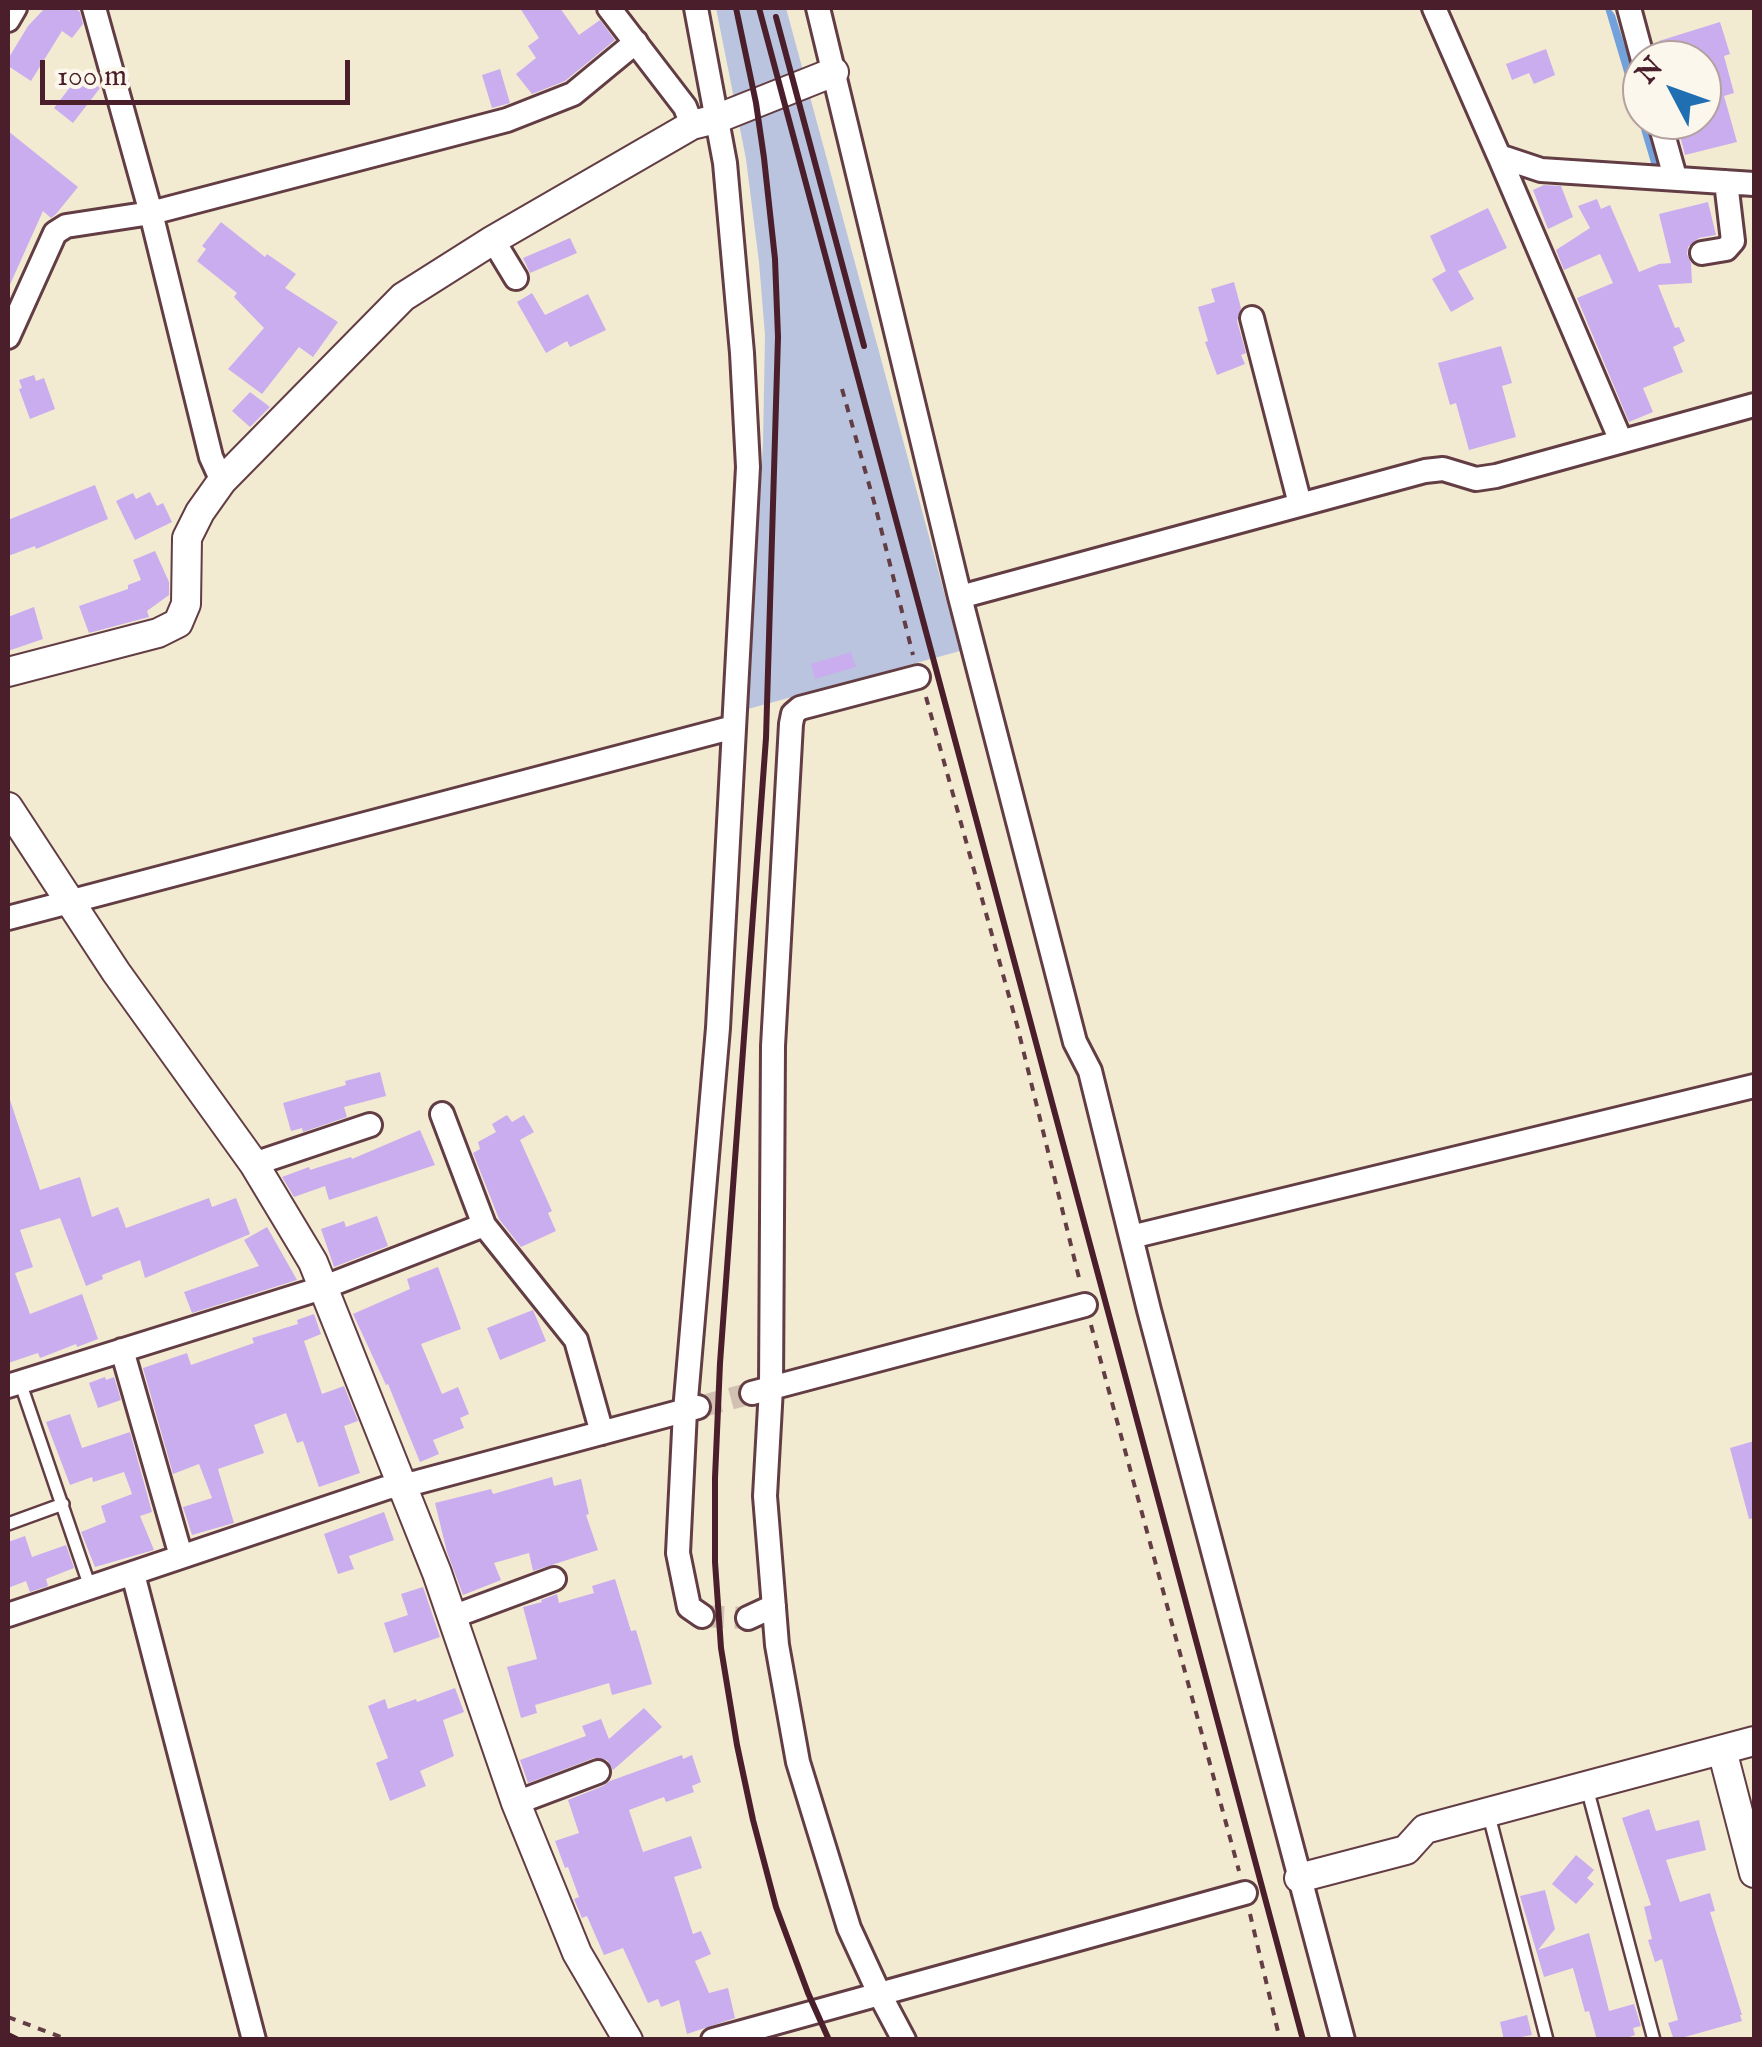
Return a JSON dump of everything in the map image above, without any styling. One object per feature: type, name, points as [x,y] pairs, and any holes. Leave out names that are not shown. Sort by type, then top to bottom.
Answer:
[{"type":"street","points":[[8,20],[15,8]]},
{"type":"street","points":[[94,8],[151,212],[211,457],[222,482]]},
{"type":"street","points":[[610,8],[685,107],[704,122]]},
{"type":"street","points":[[696,8],[704,122],[725,163],[748,467],[718,1028],[692,1409],[678,1553],[689,1606],[702,1616]]},
{"type":"street","points":[[818,8],[960,596],[1075,1042],[1090,1071],[1343,2040]]},
{"type":"street","points":[[1434,8],[1621,441]]},
{"type":"street","points":[[1629,8],[1638,40]]},
{"type":"street","points":[[8,337],[55,233],[66,226],[151,212],[508,120],[573,94],[636,42]]},
{"type":"street","points":[[8,672],[158,633],[178,623],[186,604],[188,538],[200,512],[222,482],[403,297],[493,240],[704,122],[834,72]]},
{"type":"street","points":[[1665,140],[1675,177]]},
{"type":"street","points":[[1499,156],[1541,170],[1754,184]]},
{"type":"street","points":[[1702,253],[1726,249],[1733,241],[1726,182]]},
{"type":"street","points":[[493,240],[516,278]]},
{"type":"street","points":[[1252,318],[1300,504]]},
{"type":"street","points":[[960,596],[1426,471],[1444,469],[1476,479],[1496,476],[1754,405]]},
{"type":"street","points":[[904,2040],[849,1928],[798,1762],[777,1645],[762,1391],[773,1046],[790,724],[800,708],[918,676]]},
{"type":"street","points":[[8,918],[734,728]]},
{"type":"street","points":[[8,807],[68,902],[254,1164],[313,1262],[452,1617],[516,1803],[577,1952],[628,2040]]},
{"type":"street","points":[[1132,1237],[1754,1086]]},
{"type":"street","points":[[442,1114],[484,1225],[576,1340],[602,1433]]},
{"type":"street","points":[[254,1164],[370,1125]]},
{"type":"street","points":[[14,1384],[322,1288],[484,1225]]},
{"type":"street","points":[[762,1391],[1085,1304]]},
{"type":"street","points":[[122,1350],[181,1556]]},
{"type":"street","points":[[8,1615],[402,1484],[692,1409]]},
{"type":"street","points":[[133,1574],[254,2040]]},
{"type":"street","points":[[452,1617],[554,1579]]},
{"type":"street","points":[[748,1618],[774,1606]]},
{"type":"street","points":[[1300,1878],[1406,1850],[1425,1829],[1754,1741]]},
{"type":"street","points":[[1722,1750],[1754,1873]]},
{"type":"street","points":[[516,1803],[598,1772]]},
{"type":"street","points":[[713,2040],[1245,1893]]},
{"type":"lane","points":[[14,1384],[63,1504],[90,1587]]},
{"type":"lane","points":[[8,1524],[63,1504]]},
{"type":"lane","points":[[1587,1785],[1654,2040]]},
{"type":"lane","points":[[1488,1812],[1547,2040]]},
{"type":"path","points":[[842,389],[1017,1024],[1085,1304],[1245,1893],[1280,2040]]},
{"type":"path","points":[[8,2016],[68,2040]]},
{"type":"shaded area","points":[[716,8],[786,8],[960,651],[748,709],[765,335],[746,159]]},
{"type":"water","points":[[1605,8],[1615,15],[1623,40],[1622,65]]},
{"type":"water","points":[[1644,140],[1654,140],[1662,165],[1635,170],[1651,163]]},
{"type":"building","points":[[45,8],[74,8],[80,12],[83,24],[72,38],[62,31],[31,81],[8,66],[8,59],[28,26]]},
{"type":"building","points":[[520,8],[560,8],[579,35],[600,20],[615,40],[565,81],[532,94],[516,74],[536,58],[528,46],[539,38]]},
{"type":"building","points":[[1720,22],[1730,54],[1724,56],[1734,93],[1724,96],[1737,142],[1685,155],[1681,140],[1722,140],[1722,40],[1662,40]]},
{"type":"building","points":[[1546,49],[1555,75],[1534,84],[1529,73],[1512,80],[1506,64]]},
{"type":"building","points":[[500,69],[510,103],[492,108],[482,75]]},
{"type":"building","points":[[81,73],[100,88],[73,123],[54,108]]},
{"type":"building","points":[[8,131],[78,187],[51,218],[43,211],[8,289]]},
{"type":"building","points":[[1544,185],[1561,186],[1573,217],[1548,229],[1533,190]]},
{"type":"building","points":[[1597,199],[1601,209],[1610,205],[1639,272],[1671,263],[1659,214],[1708,202],[1716,235],[1699,238],[1688,247],[1692,283],[1658,285],[1675,328],[1679,327],[1685,341],[1673,347],[1683,372],[1643,388],[1653,412],[1629,422],[1577,298],[1613,283],[1600,254],[1564,270],[1556,250],[1590,228],[1578,206]]},
{"type":"building","points":[[1488,208],[1507,248],[1458,271],[1474,299],[1451,312],[1432,279],[1446,271],[1430,236]]},
{"type":"building","points":[[221,222],[265,257],[267,254],[296,274],[285,288],[338,322],[313,357],[299,347],[262,394],[228,369],[264,328],[234,297],[237,293],[197,261],[206,249],[202,246]]},
{"type":"building","points":[[570,238],[577,253],[530,273],[523,258]]},
{"type":"building","points":[[1234,282],[1241,308],[1237,321],[1245,364],[1217,375],[1198,307],[1215,302],[1211,289]]},
{"type":"building","points":[[532,293],[545,315],[588,294],[606,330],[570,347],[567,341],[546,353],[517,302]]},
{"type":"building","points":[[1501,346],[1512,383],[1502,386],[1516,437],[1469,450],[1456,403],[1450,405],[1438,363]]},
{"type":"building","points":[[34,375],[36,381],[44,378],[55,409],[30,419],[19,380]]},
{"type":"building","points":[[250,392],[270,407],[250,427],[232,411]]},
{"type":"building","points":[[95,485],[108,519],[36,549],[35,546],[8,556],[8,520]]},
{"type":"building","points":[[150,492],[157,506],[163,503],[172,522],[135,540],[116,501],[133,493],[136,499]]},
{"type":"building","points":[[155,551],[169,582],[169,595],[147,611],[149,617],[89,633],[79,606],[128,589],[128,585],[141,580],[133,560]]},
{"type":"building","points":[[34,607],[43,639],[8,651],[8,617]]},
{"type":"building","points":[[851,652],[856,667],[815,679],[811,664]]},
{"type":"building","points":[[380,1072],[386,1096],[344,1107],[347,1117],[303,1132],[302,1128],[291,1131],[283,1103]]},
{"type":"building","points":[[10,1100],[40,1190],[80,1177],[92,1217],[118,1207],[126,1228],[209,1198],[212,1207],[236,1198],[250,1234],[145,1278],[140,1260],[86,1286],[60,1218],[20,1230],[33,1267],[15,1273],[30,1314],[82,1294],[98,1339],[40,1358],[38,1353],[8,1363]]},
{"type":"building","points":[[507,1115],[512,1122],[524,1115],[534,1132],[520,1140],[552,1211],[548,1213],[556,1231],[521,1247],[499,1219],[473,1153],[480,1149],[478,1142],[496,1132],[492,1124]]},
{"type":"building","points":[[420,1130],[435,1165],[329,1200],[325,1186],[294,1197],[282,1177],[352,1159]]},
{"type":"building","points":[[377,1216],[388,1246],[334,1267],[321,1229],[344,1221],[346,1227]]},
{"type":"building","points":[[267,1227],[297,1280],[192,1313],[184,1292],[259,1266],[244,1240]]},
{"type":"building","points":[[438,1267],[461,1329],[421,1344],[442,1394],[458,1387],[469,1414],[460,1418],[464,1428],[433,1440],[439,1454],[420,1462],[388,1384],[353,1314],[410,1289],[407,1279]]},
{"type":"building","points":[[533,1310],[546,1341],[500,1360],[487,1328]]},
{"type":"building","points":[[314,1314],[321,1334],[304,1341],[322,1394],[344,1386],[358,1421],[344,1426],[360,1473],[319,1487],[303,1441],[297,1443],[286,1413],[254,1425],[264,1453],[218,1469],[234,1523],[192,1535],[183,1507],[212,1498],[199,1464],[173,1474],[143,1368],[187,1353],[191,1365],[254,1343],[252,1338],[298,1324],[297,1320]]},
{"type":"building","points":[[114,1377],[121,1400],[98,1408],[89,1383]]},
{"type":"building","points":[[70,1414],[82,1448],[130,1432],[152,1512],[140,1516],[154,1550],[95,1567],[81,1532],[106,1522],[101,1506],[132,1494],[124,1472],[70,1485],[46,1422]]},
{"type":"building","points":[[1754,1441],[1754,1518],[1749,1519],[1730,1448]]},
{"type":"building","points":[[552,1477],[554,1486],[581,1479],[589,1514],[586,1515],[598,1550],[533,1571],[529,1553],[494,1563],[501,1580],[463,1595],[435,1503],[491,1489],[493,1494]]},
{"type":"building","points":[[384,1512],[394,1540],[349,1556],[354,1569],[338,1574],[324,1534]]},
{"type":"building","points":[[25,1536],[32,1557],[66,1545],[74,1568],[46,1579],[48,1586],[30,1592],[26,1581],[8,1588],[8,1542]]},
{"type":"building","points":[[615,1579],[652,1684],[612,1695],[609,1683],[535,1705],[537,1713],[521,1718],[507,1667],[537,1659],[523,1607],[557,1594],[559,1603],[594,1593],[592,1586]]},
{"type":"building","points":[[423,1587],[440,1637],[394,1653],[384,1623],[408,1615],[401,1594]]},
{"type":"building","points":[[455,1688],[464,1712],[443,1720],[454,1756],[420,1771],[426,1786],[390,1801],[376,1763],[388,1758],[368,1706],[385,1699],[388,1709]]},
{"type":"building","points":[[644,1708],[662,1727],[613,1770],[607,1760],[594,1758],[528,1783],[520,1760],[586,1736],[582,1726],[601,1719],[609,1739]]},
{"type":"building","points":[[682,1755],[683,1759],[692,1755],[701,1782],[692,1786],[694,1792],[666,1802],[664,1797],[629,1810],[643,1852],[691,1836],[702,1868],[674,1877],[693,1934],[701,1931],[711,1954],[695,1961],[709,1993],[728,1988],[735,2018],[687,2034],[679,2000],[661,2007],[658,1999],[648,2003],[623,1948],[604,1955],[587,1916],[582,1918],[574,1899],[579,1897],[555,1841],[579,1833],[568,1800]]},
{"type":"building","points":[[1649,1809],[1656,1831],[1699,1820],[1706,1850],[1666,1860],[1680,1902],[1710,1893],[1715,1911],[1710,1912],[1742,2015],[1742,2021],[1674,2040],[1668,2023],[1678,2020],[1662,1959],[1655,1962],[1648,1940],[1652,1939],[1644,1907],[1651,1905],[1622,1818]]},
{"type":"building","points":[[1576,1855],[1594,1870],[1587,1878],[1594,1884],[1576,1904],[1552,1884]]},
{"type":"building","points":[[1545,1890],[1555,1929],[1538,1950],[1589,1933],[1609,2011],[1634,2004],[1641,2026],[1633,2028],[1635,2035],[1621,2040],[1597,2040],[1573,1968],[1544,1977],[1520,1896]]},
{"type":"building","points":[[1527,2015],[1532,2035],[1504,2040],[1500,2022]]},
{"type":"tunnel","points":[[699,1407],[752,1393]]},
{"type":"tunnel","points":[[702,1616],[748,1618]]},
{"type":"railway","points":[[736,8],[764,158],[775,259],[778,337],[766,738],[720,1363],[715,1562],[721,1648],[753,1820],[776,1907],[829,2040]]},
{"type":"railway","points":[[759,8],[1303,2040]]},
{"type":"railway","points":[[776,17],[864,346]]},
{"type":"railway","points":[[8,2035],[18,2040]]}]
